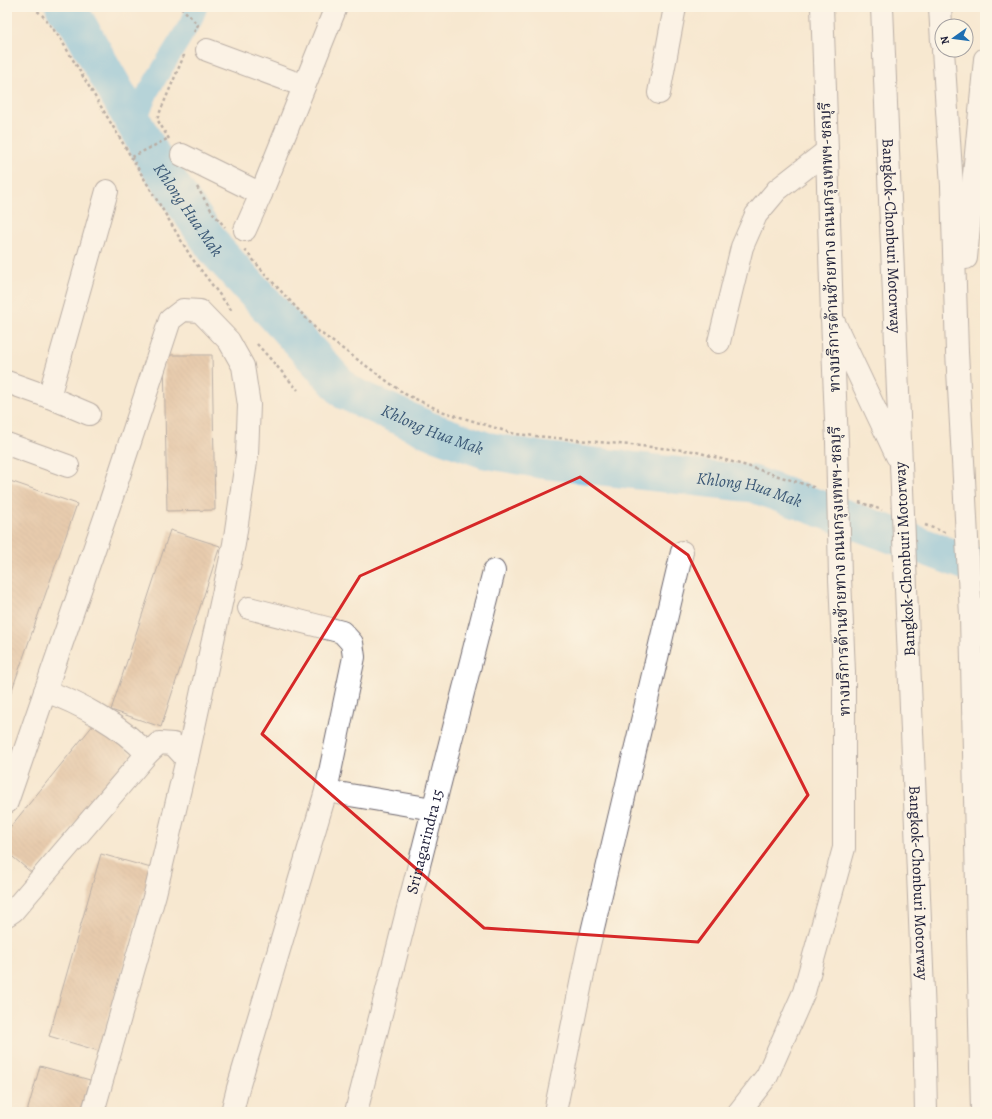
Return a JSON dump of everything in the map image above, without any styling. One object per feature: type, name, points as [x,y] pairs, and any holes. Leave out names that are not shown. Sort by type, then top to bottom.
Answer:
[{"type":"main road","points":[[238,236],[261,194],[336,7]]},
{"type":"main road","points":[[660,93],[675,7]]},
{"type":"main road","name":"ทางบริการด้านซ้ายทาง ถนนกรุงเทพฯ-ชลบุรี","points":[[739,1112],[767,1076],[804,992],[844,848],[844,672],[837,442],[831,316],[822,7]]},
{"type":"main road","name":"Bangkok-Chonburi Motorway","points":[[882,7],[908,613],[924,1015],[926,1112]]},
{"type":"main road","points":[[940,7],[941,18]]},
{"type":"main road","points":[[196,45],[304,86]]},
{"type":"main road","points":[[944,58],[952,186],[957,352],[970,616],[982,1112]]},
{"type":"main road","points":[[957,352],[985,59]]},
{"type":"main road","points":[[174,146],[261,194]]},
{"type":"main road","points":[[719,342],[742,247],[756,215],[777,190],[827,151]]},
{"type":"main road","points":[[49,397],[107,191]]},
{"type":"main road","points":[[7,802],[109,506],[170,320],[183,310],[200,311],[229,341],[243,366],[249,405],[247,455],[234,544],[187,759],[155,894],[93,1112]]},
{"type":"main road","points":[[831,316],[901,464]]},
{"type":"main road","points":[[7,382],[49,397],[89,414]]},
{"type":"main road","points":[[7,444],[68,466]]},
{"type":"main road","points":[[555,1112],[588,949],[682,552]]},
{"type":"main road","name":"Srinagarindra 15","points":[[356,1112],[494,571]]},
{"type":"main road","points":[[232,1112],[326,790],[354,657],[352,644],[342,632],[249,608]]},
{"type":"main road","points":[[45,691],[60,696],[89,711],[124,732],[147,754]]},
{"type":"main road","points":[[7,914],[14,911],[147,754],[159,744],[173,744],[187,759]]},
{"type":"main road","points":[[326,790],[433,809]]},
{"type":"main road","points":[[756,1112],[767,1076]]},
{"type":"path","points":[[33,7],[42,15],[60,38],[190,257],[234,314]]},
{"type":"path","points":[[132,157],[174,146],[157,119],[196,45],[198,24],[180,7]]},
{"type":"path","points":[[197,186],[213,213],[238,236],[266,275],[318,331],[405,394],[441,411],[515,434],[693,451],[747,466],[822,490]]},
{"type":"path","points":[[253,339],[298,390]]},
{"type":"path","points":[[852,500],[889,513]]},
{"type":"path","points":[[918,523],[948,533]]},
{"type":"highlighted area","points":[[580,477],[688,555],[808,795],[698,942],[484,928],[262,734],[360,576]]},
{"type":"building","points":[[164,355],[212,355],[215,510],[167,511]]},
{"type":"building","points":[[7,480],[77,504],[7,704]]},
{"type":"building","points":[[170,530],[220,546],[161,727],[111,710]]},
{"type":"building","points":[[94,724],[132,754],[33,874],[7,852],[7,831]]},
{"type":"building","points":[[101,854],[151,868],[99,1051],[49,1036]]},
{"type":"building","points":[[40,1066],[90,1080],[81,1112],[27,1112]]},
{"type":"waterway","name":"Khlong Hua Mak","points":[[64,7],[78,24],[156,162],[216,250],[346,392],[429,430],[485,450],[541,460],[753,484],[985,569]]},
{"type":"waterway","points":[[134,125],[149,90],[192,20],[197,7]]}]
